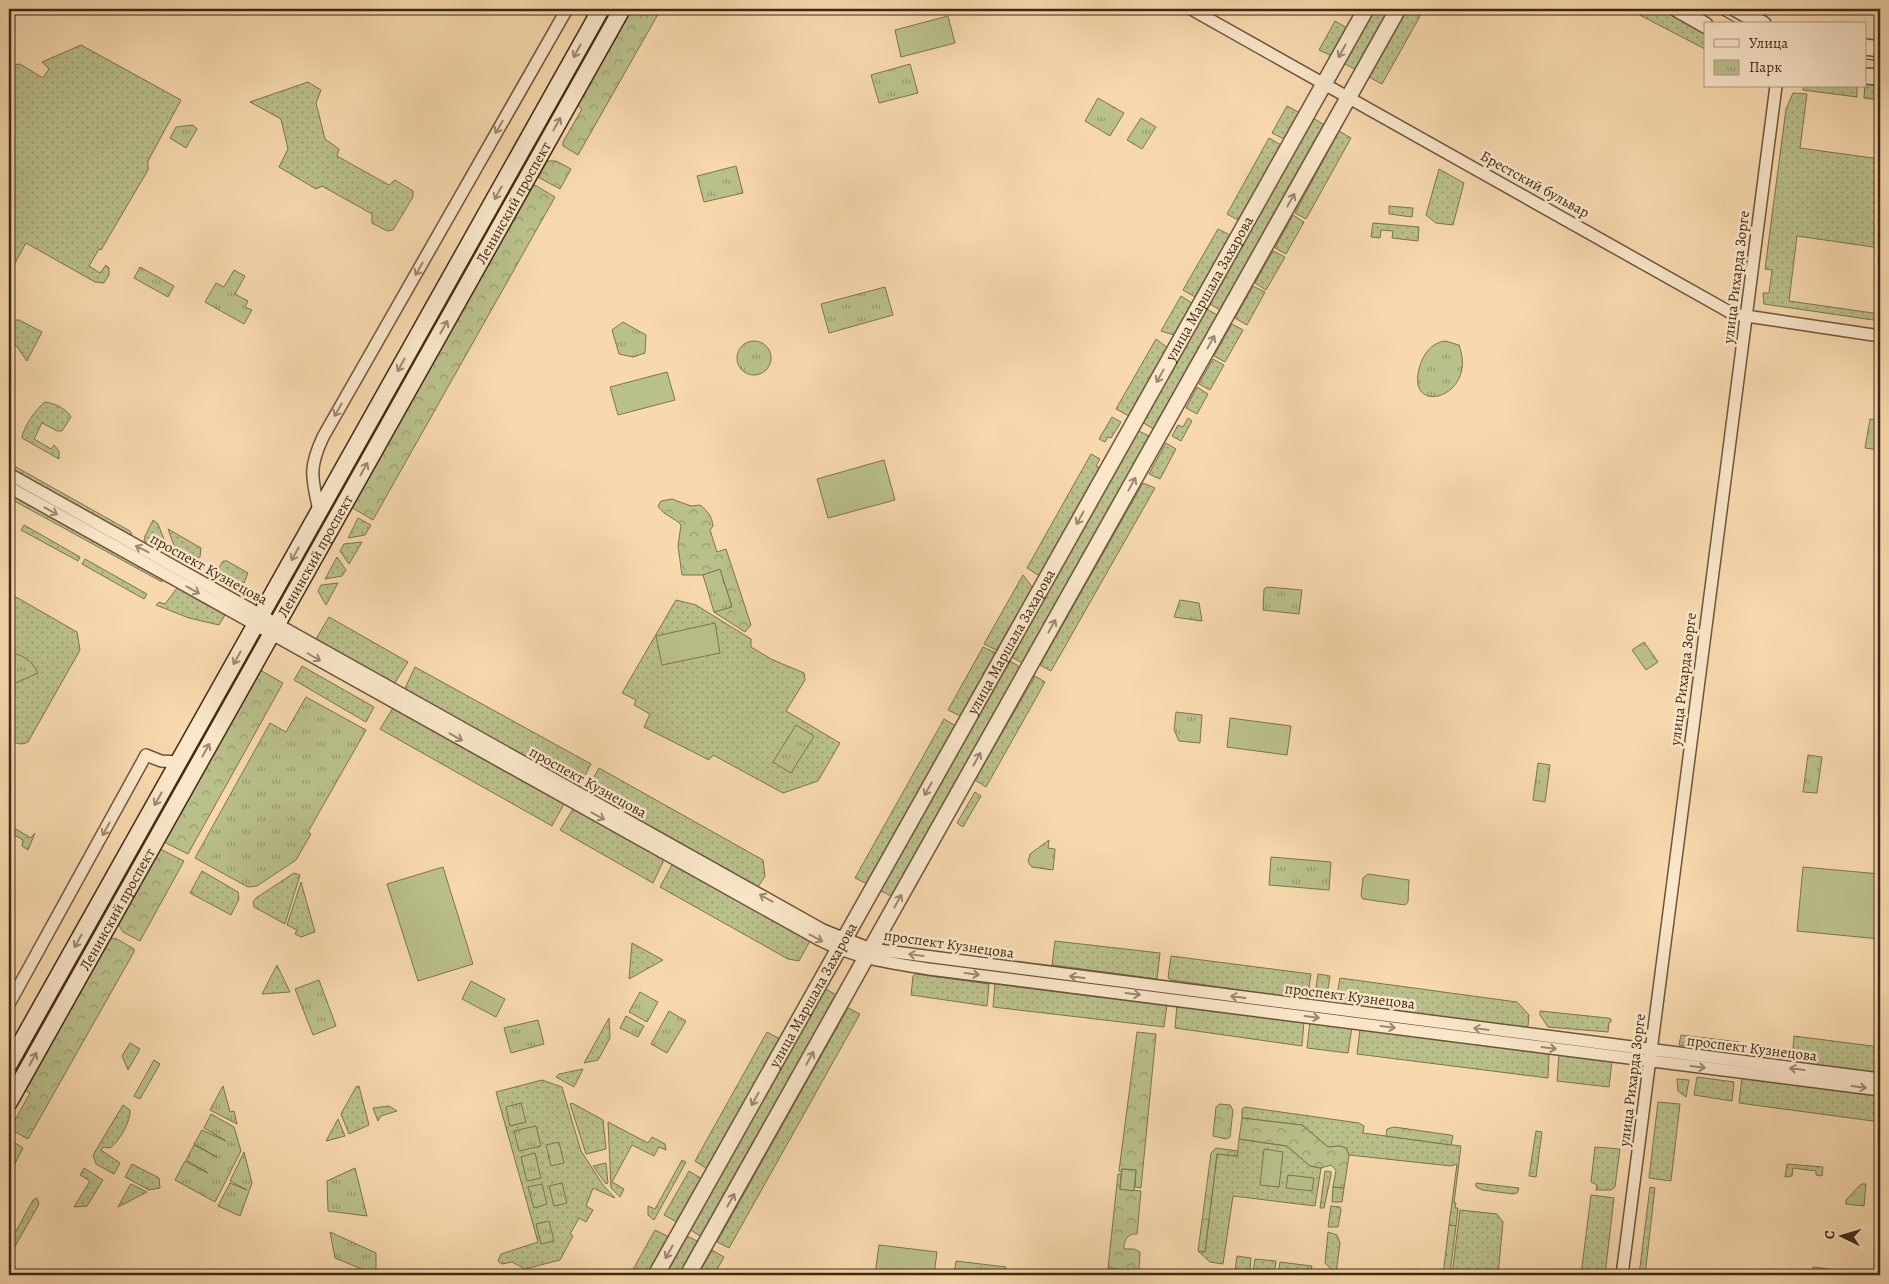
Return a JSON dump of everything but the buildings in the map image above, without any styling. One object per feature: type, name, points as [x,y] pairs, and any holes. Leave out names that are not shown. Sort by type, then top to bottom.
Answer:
[{"type":"main road","name":"Ленинский проспект","points":[[9,1064],[601,9]]},
{"type":"main road","name":"Ленинский проспект","points":[[9,1102],[622,9]]},
{"type":"street","points":[[319,511],[312,470],[314,457],[323,437],[566,9]]},
{"type":"street","name":"Брестский бульвар","points":[[1191,9],[1349,96],[1734,314],[1880,336]]},
{"type":"street","name":"улица Маршала Захарова","points":[[656,1275],[1366,9]]},
{"type":"street","name":"улица Маршала Захарова","points":[[688,1275],[1398,9]]},
{"type":"street","points":[[1677,9],[1704,24]]},
{"type":"street","points":[[1736,9],[1759,22]]},
{"type":"street","points":[[1866,47],[1880,49]]},
{"type":"street","points":[[1866,76],[1880,78]]},
{"type":"street","name":"улица Рихарда Зорге","points":[[1622,1275],[1776,88]]},
{"type":"street","name":"проспект Кузнецова","points":[[9,474],[274,629],[841,944],[869,954],[929,969],[1650,1055],[1880,1079]]},
{"type":"street","name":"проспект Кузнецова","points":[[9,487],[258,620]]},
{"type":"street","points":[[9,1004],[146,755],[161,761],[179,762]]},
{"type":"street","name":"проспект Кузнецова","points":[[1650,1055],[1880,1090]]},
{"type":"green space","points":[[632,9],[661,9],[578,155],[563,146],[563,142],[582,109],[577,105]]},
{"type":"green space","points":[[1373,9],[1391,9],[1357,70],[1343,63]]},
{"type":"green space","points":[[1407,9],[1424,9],[1382,84],[1369,77]]},
{"type":"green space","points":[[1628,9],[1660,9],[1704,32],[1704,48]]},
{"type":"green space","points":[[948,16],[955,43],[901,57],[895,30]]},
{"type":"green space","points":[[1335,21],[1347,28],[1332,56],[1319,50]]},
{"type":"green space","points":[[81,45],[181,100],[148,161],[148,170],[101,250],[99,249],[89,266],[100,273],[106,265],[109,268],[109,275],[104,283],[95,282],[26,243],[9,274],[9,65],[20,64],[43,78],[49,69],[42,62]]},
{"type":"green space","points":[[910,64],[918,93],[879,103],[871,75]]},
{"type":"green space","points":[[308,82],[321,90],[316,103],[325,139],[339,149],[337,156],[389,185],[395,180],[413,191],[413,197],[393,230],[387,231],[372,223],[372,214],[322,186],[316,189],[279,167],[288,149],[281,119],[250,102]]},
{"type":"green space","points":[[1866,84],[1880,86],[1880,100],[1864,98]]},
{"type":"green space","points":[[1803,88],[1857,88],[1857,97],[1803,90]]},
{"type":"green space","points":[[1793,93],[1807,94],[1800,148],[1880,159],[1880,248],[1797,236],[1789,301],[1880,314],[1880,321],[1764,304],[1763,293],[1769,293],[1772,270],[1765,269],[1786,109]]},
{"type":"green space","points":[[1098,98],[1124,113],[1110,136],[1085,121]]},
{"type":"green space","points":[[1287,106],[1300,113],[1284,139],[1272,133]]},
{"type":"green space","points":[[1141,118],[1156,127],[1142,149],[1127,140]]},
{"type":"green space","points":[[1313,118],[1326,126],[1222,311],[1208,303]]},
{"type":"green space","points":[[193,125],[197,129],[186,148],[170,138],[176,127]]},
{"type":"green space","points":[[1339,131],[1351,138],[1306,219],[1295,213]]},
{"type":"green space","points":[[1269,138],[1281,145],[1238,220],[1227,214]]},
{"type":"green space","points":[[547,161],[556,161],[571,169],[560,189],[538,177]]},
{"type":"green space","points":[[736,166],[743,193],[704,202],[697,176]]},
{"type":"green space","points":[[1439,169],[1464,183],[1453,225],[1436,223],[1426,215]]},
{"type":"green space","points":[[533,184],[555,197],[373,520],[351,507]]},
{"type":"green space","points":[[1389,206],[1413,208],[1412,217],[1389,214]]},
{"type":"green space","points":[[1293,215],[1304,222],[1286,254],[1275,248]]},
{"type":"green space","points":[[1373,223],[1419,227],[1418,241],[1392,238],[1393,231],[1381,230],[1380,238],[1371,237]]},
{"type":"green space","points":[[1218,229],[1230,235],[1195,297],[1183,290]]},
{"type":"green space","points":[[1273,251],[1285,257],[1266,290],[1255,283]]},
{"type":"green space","points":[[140,267],[174,286],[168,297],[134,278]]},
{"type":"green space","points":[[234,270],[245,276],[235,294],[248,301],[245,307],[252,310],[244,324],[205,302],[216,283],[224,287]]},
{"type":"green space","points":[[1253,286],[1265,292],[1247,325],[1235,318]]},
{"type":"green space","points":[[885,287],[893,315],[829,333],[821,304]]},
{"type":"green space","points":[[1181,296],[1192,303],[1174,335],[1161,331]]},
{"type":"green space","points":[[1205,308],[1219,316],[1155,430],[1142,422]]},
{"type":"green space","points":[[9,320],[19,320],[42,332],[27,361],[12,340]]},
{"type":"green space","points":[[623,322],[646,335],[645,353],[633,357],[619,354],[612,330]]},
{"type":"green space","points":[[1232,324],[1243,330],[1225,362],[1214,356]]},
{"type":"green space","points":[[1156,339],[1168,348],[1129,416],[1116,409]]},
{"type":"green space","points":[[754,341],[766,346],[771,358],[766,370],[754,375],[742,370],[737,358],[742,346]]},
{"type":"green space","points":[[1445,341],[1459,345],[1462,364],[1459,379],[1450,390],[1439,396],[1429,396],[1421,391],[1418,379],[1422,360],[1426,353],[1437,343]]},
{"type":"green space","points":[[1213,359],[1224,365],[1210,390],[1199,384]]},
{"type":"green space","points":[[667,372],[675,400],[618,415],[610,387]]},
{"type":"green space","points":[[1197,387],[1208,394],[1197,414],[1186,408]]},
{"type":"green space","points":[[45,402],[67,411],[71,417],[62,431],[57,431],[42,423],[34,439],[51,449],[54,445],[59,451],[59,459],[22,438],[31,418]]},
{"type":"green space","points":[[1112,417],[1121,422],[1111,438],[1108,437],[1105,442],[1099,439]]},
{"type":"green space","points":[[1188,418],[1192,421],[1181,441],[1172,436],[1178,425],[1183,427]]},
{"type":"green space","points":[[1870,419],[1880,420],[1880,450],[1865,448]]},
{"type":"green space","points":[[1137,430],[1151,437],[1024,664],[1010,656]]},
{"type":"green space","points":[[1166,443],[1176,449],[1160,479],[1149,474]]},
{"type":"green space","points":[[1091,454],[1100,459],[1096,466],[1100,468],[1041,573],[1038,575],[1027,568]]},
{"type":"green space","points":[[884,460],[895,500],[828,518],[817,479]]},
{"type":"green space","points":[[9,463],[130,531],[132,534],[129,535],[9,468]]},
{"type":"green space","points":[[1143,483],[1155,488],[1051,671],[1040,665]]},
{"type":"green space","points":[[9,493],[161,578],[162,582],[9,498]]},
{"type":"green space","points":[[672,499],[691,506],[700,505],[711,517],[713,526],[710,530],[717,552],[726,549],[751,625],[745,632],[714,612],[732,606],[720,570],[703,575],[682,575],[678,546],[681,525],[658,506],[661,501]]},
{"type":"green space","points":[[358,518],[371,525],[365,535],[348,538]]},
{"type":"green space","points":[[153,520],[158,524],[169,552],[144,541]]},
{"type":"green space","points":[[24,525],[80,557],[78,561],[21,530]]},
{"type":"green space","points":[[168,529],[201,548],[200,557],[196,560],[175,548]]},
{"type":"green space","points":[[362,542],[349,564],[340,551],[344,544]]},
{"type":"green space","points":[[337,557],[346,570],[342,576],[325,579]]},
{"type":"green space","points":[[85,559],[147,594],[144,599],[82,564]]},
{"type":"green space","points":[[223,561],[227,561],[248,573],[244,583],[238,583],[219,573],[218,569]]},
{"type":"green space","points":[[720,569],[732,607],[714,612],[703,575]]},
{"type":"green space","points":[[1023,575],[1033,588],[999,649],[996,650],[984,644]]},
{"type":"green space","points":[[338,583],[326,605],[318,591],[321,585]]},
{"type":"green space","points":[[1267,587],[1302,590],[1299,614],[1263,610],[1264,589]]},
{"type":"green space","points":[[177,588],[225,615],[219,625],[189,618],[156,605],[159,602],[165,604]]},
{"type":"green space","points":[[9,593],[77,632],[80,650],[28,742],[23,744],[9,739]]},
{"type":"green space","points":[[676,600],[696,605],[751,639],[751,647],[771,659],[804,673],[805,680],[786,711],[840,743],[818,781],[783,793],[713,755],[709,760],[644,727],[650,714],[634,705],[636,700],[622,693]]},
{"type":"green space","points":[[1180,600],[1199,603],[1202,621],[1174,617]]},
{"type":"green space","points":[[329,617],[408,662],[394,684],[316,639]]},
{"type":"green space","points":[[715,623],[720,653],[662,665],[656,636]]},
{"type":"green space","points":[[1644,642],[1658,662],[1646,670],[1632,650]]},
{"type":"green space","points":[[983,647],[996,653],[960,716],[948,710]]},
{"type":"green space","points":[[9,653],[27,659],[38,673],[9,686]]},
{"type":"green space","points":[[1008,660],[1022,668],[893,897],[879,890]]},
{"type":"green space","points":[[302,666],[374,707],[366,722],[294,680]]},
{"type":"green space","points":[[415,667],[591,764],[579,787],[404,690]]},
{"type":"green space","points":[[260,670],[283,683],[188,854],[164,842]]},
{"type":"green space","points":[[1035,676],[1045,682],[986,787],[975,780]]},
{"type":"green space","points":[[306,697],[366,730],[308,832],[311,834],[296,860],[257,886],[248,887],[195,858],[270,723],[286,732]]},
{"type":"green space","points":[[393,708],[564,804],[552,826],[380,729]]},
{"type":"green space","points":[[1176,712],[1202,715],[1200,743],[1179,741],[1174,730]]},
{"type":"green space","points":[[1230,718],[1291,726],[1287,755],[1227,747]]},
{"type":"green space","points":[[944,719],[956,726],[867,884],[855,878]]},
{"type":"green space","points":[[796,725],[814,736],[791,773],[773,762]]},
{"type":"green space","points":[[1808,755],[1822,757],[1817,793],[1803,792]]},
{"type":"green space","points":[[1538,763],[1550,765],[1545,802],[1533,800]]},
{"type":"green space","points":[[599,768],[763,860],[765,876],[758,887],[586,791]]},
{"type":"green space","points":[[975,792],[981,796],[963,827],[957,823]]},
{"type":"green space","points":[[573,809],[663,859],[653,883],[560,830]]},
{"type":"green space","points":[[9,825],[31,838],[35,833],[28,850],[22,846],[23,840],[9,832]]},
{"type":"green space","points":[[1049,840],[1048,848],[1055,849],[1053,870],[1032,867],[1028,862],[1030,854]]},
{"type":"green space","points":[[160,849],[184,861],[140,941],[123,932],[118,924]]},
{"type":"green space","points":[[1271,857],[1331,862],[1329,890],[1269,885]]},
{"type":"green space","points":[[672,865],[810,941],[799,961],[788,959],[660,887]]},
{"type":"green space","points":[[443,867],[473,964],[418,981],[387,884]]},
{"type":"green space","points":[[1803,867],[1880,874],[1880,939],[1797,931]]},
{"type":"green space","points":[[202,871],[238,892],[239,899],[231,915],[190,893]]},
{"type":"green space","points":[[294,873],[300,875],[285,924],[254,907],[253,902],[256,898]]},
{"type":"green space","points":[[1368,874],[1409,880],[1408,902],[1405,905],[1363,899],[1361,896],[1363,878]]},
{"type":"green space","points":[[301,882],[315,932],[301,937],[295,934],[297,930],[287,925]]},
{"type":"green space","points":[[110,938],[117,939],[134,949],[134,952],[28,1139],[10,1129],[30,1093],[25,1090]]},
{"type":"green space","points":[[1055,941],[1160,953],[1157,979],[1052,965]]},
{"type":"green space","points":[[632,943],[663,960],[629,979]]},
{"type":"green space","points":[[1171,956],[1311,974],[1307,1000],[1172,980],[1168,978]]},
{"type":"green space","points":[[277,965],[290,992],[262,994]]},
{"type":"green space","points":[[916,974],[989,984],[987,1006],[911,995],[913,976]]},
{"type":"green space","points":[[1318,974],[1330,976],[1326,1002],[1314,1001]]},
{"type":"green space","points":[[1340,978],[1517,1002],[1529,1015],[1528,1026],[1524,1029],[1340,1006],[1336,1001]]},
{"type":"green space","points":[[319,980],[336,1026],[313,1035],[295,989]]},
{"type":"green space","points":[[471,981],[505,999],[496,1017],[462,999]]},
{"type":"green space","points":[[995,982],[1167,1004],[1164,1027],[993,1007]]},
{"type":"green space","points":[[824,988],[838,996],[702,1237],[689,1229]]},
{"type":"green space","points":[[640,992],[658,1002],[647,1022],[629,1012]]},
{"type":"green space","points":[[1177,1005],[1304,1021],[1302,1046],[1175,1028]]},
{"type":"green space","points":[[848,1008],[860,1014],[729,1248],[717,1242]]},
{"type":"green space","points":[[669,1011],[686,1021],[667,1053],[651,1044]]},
{"type":"green space","points":[[1540,1011],[1608,1018],[1611,1019],[1611,1022],[1609,1022],[1608,1032],[1548,1027],[1540,1015]]},
{"type":"green space","points":[[626,1016],[644,1026],[638,1037],[620,1028]]},
{"type":"green space","points":[[609,1018],[610,1038],[598,1060],[584,1063]]},
{"type":"green space","points":[[538,1020],[544,1044],[511,1053],[504,1028]]},
{"type":"green space","points":[[1310,1021],[1352,1027],[1348,1053],[1307,1048]]},
{"type":"green space","points":[[1360,1029],[1532,1050],[1549,1055],[1548,1078],[1357,1054]]},
{"type":"green space","points":[[767,1032],[780,1039],[707,1169],[695,1161]]},
{"type":"green space","points":[[1137,1032],[1156,1034],[1141,1188],[1135,1187],[1136,1170],[1122,1169],[1122,1172],[1119,1171]]},
{"type":"green space","points":[[1681,1035],[1739,1042],[1737,1052],[1679,1045]]},
{"type":"green space","points":[[1794,1036],[1880,1047],[1880,1073],[1792,1062]]},
{"type":"green space","points":[[130,1043],[140,1049],[128,1070],[122,1056]]},
{"type":"green space","points":[[1559,1055],[1612,1061],[1609,1087],[1557,1081]]},
{"type":"green space","points":[[154,1060],[160,1064],[140,1099],[134,1096]]},
{"type":"green space","points":[[583,1069],[574,1087],[556,1077],[559,1074]]},
{"type":"green space","points":[[1697,1077],[1734,1082],[1732,1101],[1694,1095]]},
{"type":"green space","points":[[1742,1077],[1880,1096],[1880,1122],[1739,1103]]},
{"type":"green space","points":[[1677,1079],[1689,1080],[1686,1097],[1678,1091]]},
{"type":"green space","points":[[542,1080],[562,1087],[581,1151],[603,1185],[615,1198],[593,1188],[586,1206],[593,1210],[586,1222],[579,1218],[570,1234],[573,1236],[560,1260],[525,1269],[512,1262],[502,1264],[498,1261],[501,1254],[538,1242],[496,1092]]},
{"type":"green space","points":[[223,1086],[230,1112],[234,1111],[237,1124],[210,1110]]},
{"type":"green space","points":[[359,1086],[369,1125],[349,1134],[341,1114],[356,1087]]},
{"type":"green space","points":[[1658,1102],[1680,1104],[1671,1181],[1649,1178]]},
{"type":"green space","points":[[521,1103],[526,1122],[510,1126],[506,1107]]},
{"type":"green space","points":[[572,1103],[603,1120],[606,1149],[586,1154],[570,1104]]},
{"type":"green space","points":[[1220,1104],[1230,1105],[1233,1110],[1230,1137],[1226,1139],[1213,1136],[1216,1107]]},
{"type":"green space","points":[[123,1105],[130,1110],[129,1120],[124,1131],[110,1148],[104,1147],[101,1150],[120,1163],[114,1174],[96,1164],[93,1155]]},
{"type":"green space","points":[[389,1106],[397,1111],[381,1116],[378,1121],[373,1108]]},
{"type":"green space","points":[[1245,1107],[1359,1123],[1364,1126],[1363,1133],[1461,1146],[1454,1203],[1456,1203],[1455,1208],[1458,1208],[1456,1226],[1449,1225],[1457,1164],[1451,1166],[1349,1155],[1346,1148],[1340,1146],[1328,1147],[1302,1125],[1242,1118],[1242,1109]]},
{"type":"green space","points":[[211,1114],[234,1127],[241,1151],[215,1202],[175,1180],[185,1161],[208,1173],[186,1160],[194,1145],[217,1157],[194,1144],[202,1130],[226,1141],[204,1128]]},
{"type":"green space","points":[[1242,1118],[1302,1125],[1328,1147],[1340,1146],[1346,1148],[1349,1155],[1344,1188],[1333,1187],[1336,1170],[1331,1165],[1321,1168],[1310,1166],[1287,1146],[1239,1139]]},
{"type":"green space","points":[[338,1119],[345,1136],[326,1141]]},
{"type":"green space","points":[[608,1122],[648,1143],[652,1137],[665,1144],[666,1150],[659,1147],[654,1156],[632,1145],[612,1182],[624,1189],[620,1197],[611,1188]]},
{"type":"green space","points":[[536,1126],[541,1146],[519,1151],[514,1131]]},
{"type":"green space","points":[[1394,1127],[1450,1135],[1453,1136],[1451,1145],[1386,1136],[1387,1129]]},
{"type":"green space","points":[[1536,1131],[1542,1132],[1536,1177],[1529,1176]]},
{"type":"green space","points":[[9,1139],[23,1148],[10,1173],[9,1172]]},
{"type":"green space","points":[[1239,1139],[1287,1146],[1310,1166],[1321,1168],[1315,1206],[1233,1196],[1223,1264],[1210,1262],[1198,1251],[1205,1252],[1217,1154],[1237,1156]]},
{"type":"green space","points":[[559,1142],[564,1163],[551,1166],[546,1145]]},
{"type":"green space","points":[[1595,1147],[1620,1149],[1615,1187],[1611,1190],[1596,1190],[1597,1185],[1591,1182]]},
{"type":"green space","points":[[1216,1148],[1238,1151],[1237,1156],[1217,1154],[1205,1252],[1198,1251],[1211,1153]]},
{"type":"green space","points":[[1264,1149],[1283,1152],[1279,1187],[1260,1185]]},
{"type":"green space","points":[[244,1152],[252,1183],[240,1216],[218,1206],[230,1183],[247,1190],[230,1181]]},
{"type":"green space","points":[[535,1153],[541,1178],[527,1181],[521,1157]]},
{"type":"green space","points":[[682,1160],[686,1162],[654,1220],[648,1215],[648,1206],[655,1209]]},
{"type":"green space","points":[[606,1163],[608,1183],[606,1184],[593,1166]]},
{"type":"green space","points":[[132,1164],[159,1178],[160,1188],[149,1190],[125,1177]]},
{"type":"green space","points":[[1787,1164],[1823,1167],[1822,1176],[1816,1175],[1816,1171],[1793,1168],[1792,1176],[1785,1177]]},
{"type":"green space","points":[[84,1168],[103,1180],[87,1206],[74,1207],[90,1181],[80,1175]]},
{"type":"green space","points":[[355,1168],[367,1216],[328,1211],[327,1181]]},
{"type":"green space","points":[[1122,1169],[1136,1170],[1134,1191],[1120,1189]]},
{"type":"green space","points":[[689,1171],[702,1179],[677,1222],[664,1215]]},
{"type":"green space","points":[[1325,1171],[1331,1172],[1331,1175],[1324,1208],[1320,1208]]},
{"type":"green space","points":[[1118,1174],[1121,1174],[1120,1189],[1141,1191],[1137,1234],[1129,1236],[1125,1240],[1124,1246],[1124,1249],[1134,1249],[1140,1252],[1139,1269],[1136,1271],[1108,1268]]},
{"type":"green space","points":[[1288,1175],[1314,1178],[1312,1191],[1286,1188]]},
{"type":"green space","points":[[562,1183],[567,1203],[554,1206],[549,1186]]},
{"type":"green space","points":[[1476,1183],[1519,1188],[1517,1193],[1513,1194],[1482,1190],[1476,1187]]},
{"type":"green space","points":[[542,1184],[547,1204],[534,1208],[528,1187]]},
{"type":"green space","points":[[1861,1184],[1866,1184],[1864,1206],[1846,1204],[1846,1200]]},
{"type":"green space","points":[[130,1185],[147,1192],[118,1207]]},
{"type":"green space","points":[[1333,1187],[1344,1188],[1342,1202],[1332,1202]]},
{"type":"green space","points":[[1650,1187],[1655,1188],[1645,1275],[1639,1275]]},
{"type":"green space","points":[[1591,1195],[1614,1198],[1605,1275],[1581,1275]]},
{"type":"green space","points":[[37,1198],[39,1204],[9,1257],[9,1244],[33,1200]]},
{"type":"green space","points":[[1331,1206],[1340,1207],[1341,1210],[1338,1227],[1328,1227]]},
{"type":"green space","points":[[1460,1210],[1497,1214],[1503,1222],[1498,1275],[1452,1275]]},
{"type":"green space","points":[[549,1221],[554,1241],[541,1244],[536,1224]]},
{"type":"green space","points":[[1449,1225],[1456,1226],[1450,1273],[1443,1275]]},
{"type":"green space","points":[[655,1230],[669,1237],[647,1275],[630,1275]]},
{"type":"green space","points":[[330,1232],[376,1253],[376,1275],[335,1258]]},
{"type":"green space","points":[[1328,1232],[1337,1235],[1340,1243],[1336,1274],[1325,1263]]},
{"type":"green space","points":[[685,1235],[699,1242],[681,1275],[663,1275]]},
{"type":"green space","points":[[879,1245],[937,1252],[934,1275],[875,1275]]},
{"type":"green space","points":[[712,1250],[724,1257],[714,1275],[698,1275]]},
{"type":"green space","points":[[1237,1256],[1251,1258],[1250,1271],[1235,1270]]},
{"type":"green space","points":[[1255,1259],[1276,1261],[1274,1275],[1253,1272]]},
{"type":"green space","points":[[956,1261],[1006,1267],[1005,1275],[954,1275]]},
{"type":"green space","points":[[1280,1262],[1312,1266],[1310,1275],[1278,1275]]},
{"type":"green space","points":[[1813,1267],[1852,1272],[1852,1275],[1812,1275]]},
{"type":"tram line","points":[[1711,9],[1734,22]]},
{"type":"tram line","points":[[1866,59],[1880,61]]}]
